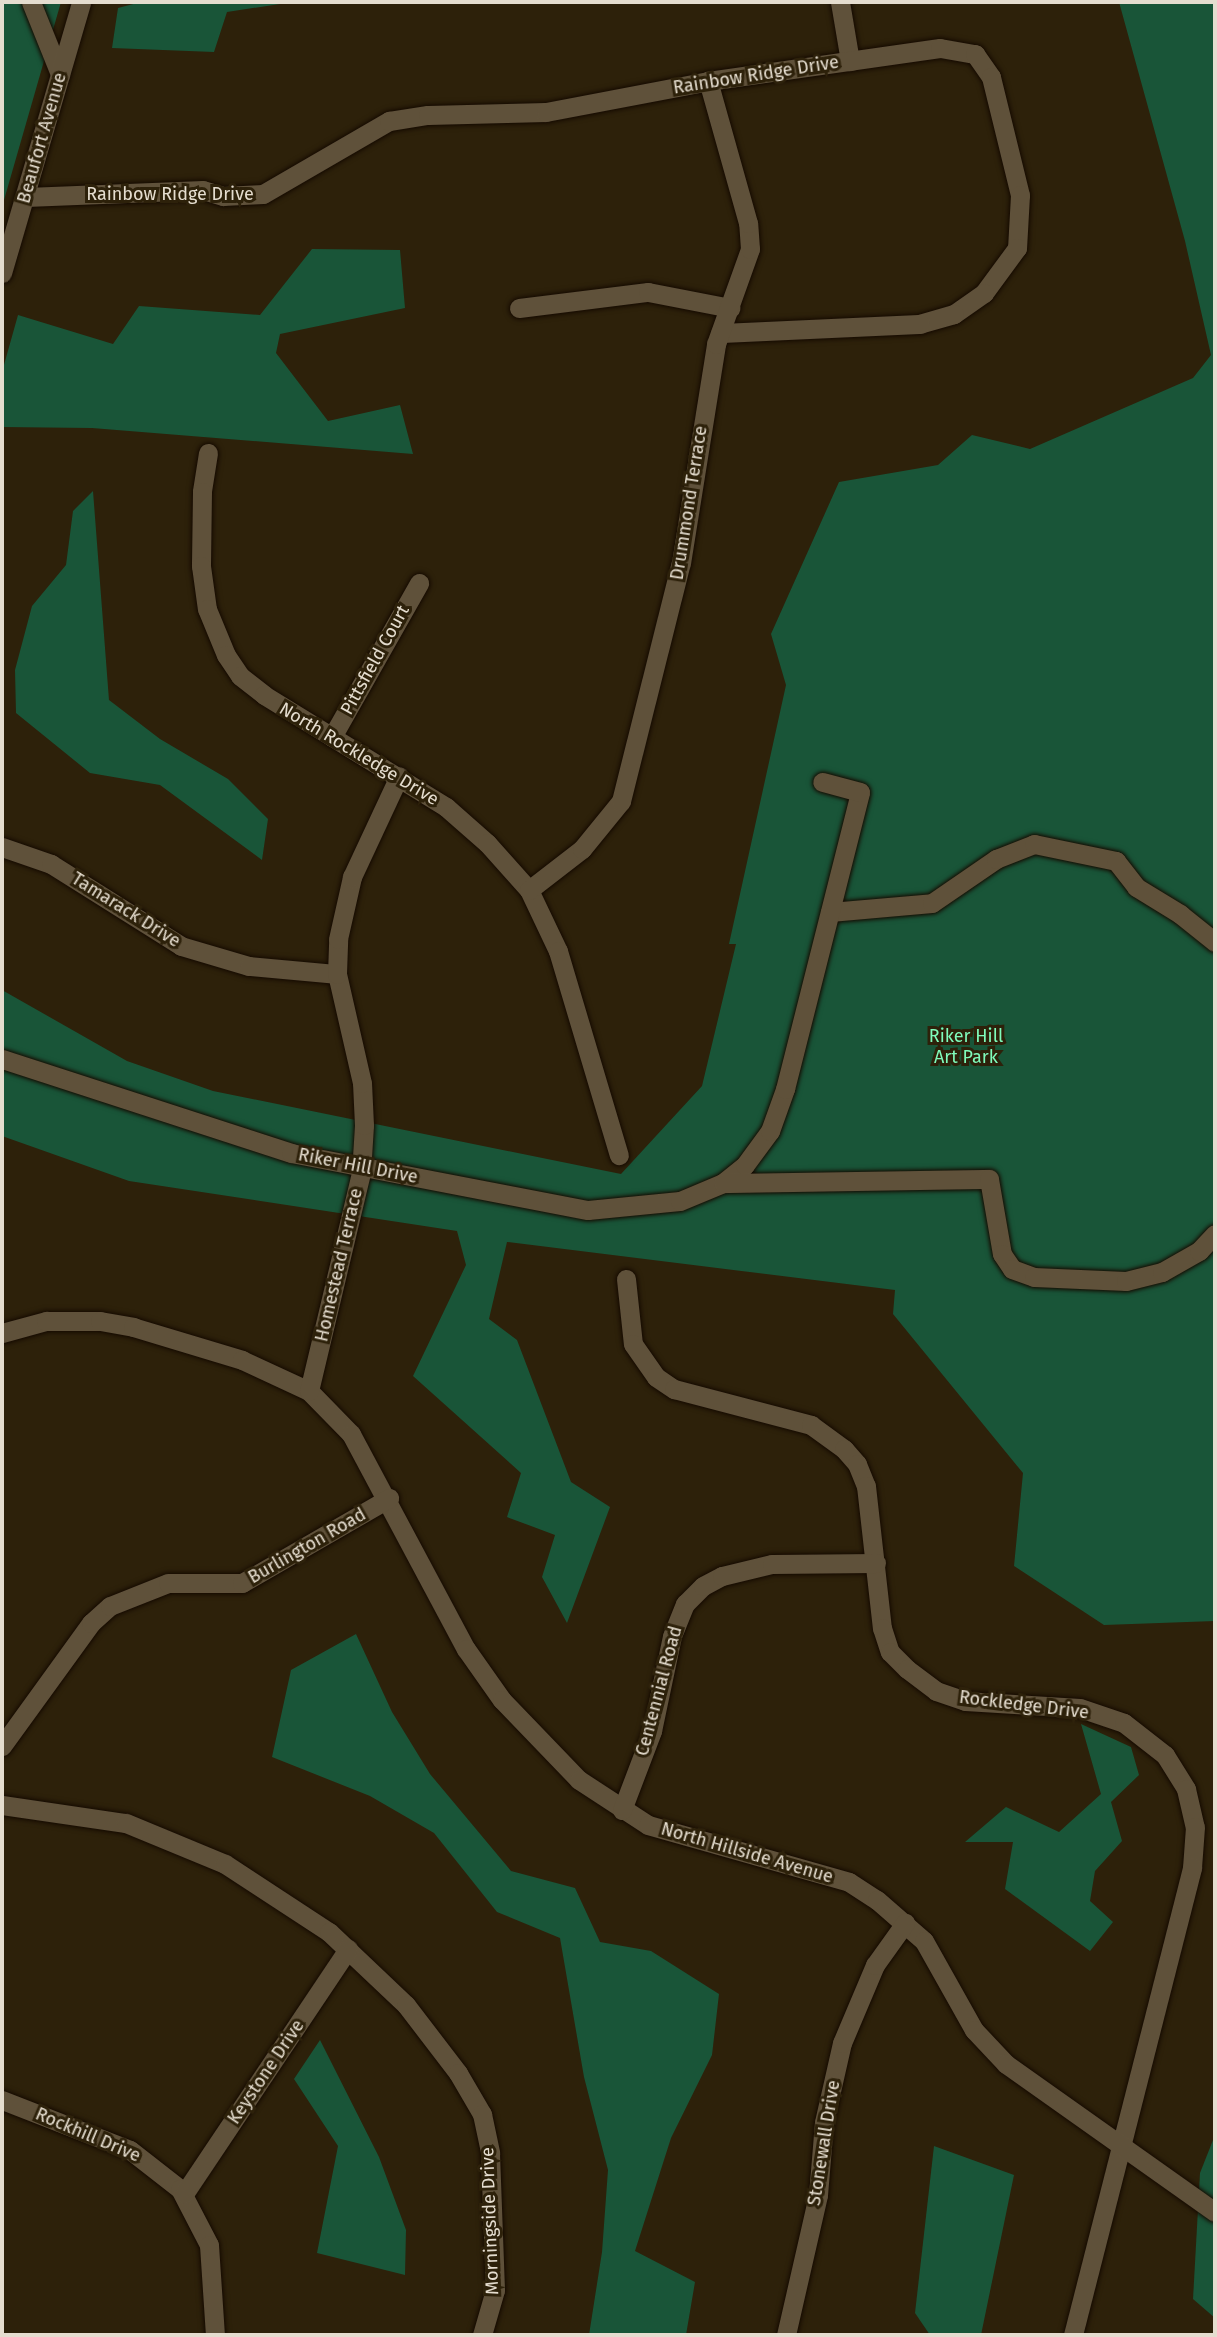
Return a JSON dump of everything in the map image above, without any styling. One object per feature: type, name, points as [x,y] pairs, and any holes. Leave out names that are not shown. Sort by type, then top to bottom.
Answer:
[{"type":"street","points":[[32,2],[60,74]]},
{"type":"street","name":"Beaufort Avenue","points":[[2,273],[81,2]]},
{"type":"street","points":[[840,2],[850,61]]},
{"type":"street","name":"Rainbow Ridge Drive","points":[[26,197],[203,190],[223,196],[263,194],[390,121],[428,115],[546,111],[708,81],[951,48],[975,54],[985,64],[1020,195],[1017,248],[984,293],[954,314],[920,324],[720,333]]},
{"type":"street","name":"Drummond Terrace","points":[[529,890],[582,849],[621,801],[630,776],[681,563],[720,333],[750,249],[748,223],[708,81]]},
{"type":"street","points":[[520,309],[648,292],[730,308]]},
{"type":"street","name":"North Rockledge Drive","points":[[208,453],[202,492],[201,566],[215,634],[240,676],[332,737],[446,807],[487,843],[529,890],[558,951],[619,1155]]},
{"type":"street","name":"Pittsfield Court","points":[[332,737],[419,583]]},
{"type":"street","name":"Homestead Terrace","points":[[309,1391],[361,1167],[362,1083],[337,974],[338,939],[352,877],[399,776]]},
{"type":"street","name":"Riker Hill Drive","points":[[2,1059],[291,1153],[588,1210],[680,1201],[723,1183],[745,1165],[770,1131],[860,792],[822,782]]},
{"type":"street","points":[[830,912],[932,903],[996,859],[1034,844],[1116,861],[1136,887],[1180,914],[1215,942]]},
{"type":"street","name":"Tamarack Drive","points":[[2,847],[25,852],[61,869],[181,946],[250,966],[337,974]]},
{"type":"street","name":"Riker Hill Drive","points":[[723,1183],[989,1179],[1002,1254],[1012,1269],[1034,1278],[1138,1278],[1162,1272],[1199,1251],[1215,1234]]},
{"type":"street","name":"Rockledge Drive","points":[[626,1279],[633,1344],[656,1377],[674,1389],[811,1425],[844,1449],[866,1486],[883,1628],[890,1652],[936,1691],[965,1702],[1080,1708],[1112,1718],[1156,1745],[1186,1789],[1193,1814],[1194,1854],[1073,2335]]},
{"type":"street","name":"North Hillside Avenue","points":[[2,1333],[46,1321],[100,1321],[133,1326],[242,1360],[309,1391],[351,1434],[389,1498],[466,1649],[502,1700],[579,1780],[648,1825],[695,1841],[849,1882],[925,1941],[974,2030],[1006,2064],[1215,2212]]},
{"type":"street","name":"Burlington Road","points":[[2,1746],[91,1623],[110,1606],[168,1583],[242,1583],[389,1498]]},
{"type":"street","name":"Centennial Road","points":[[622,1810],[652,1731],[672,1636],[685,1604],[703,1586],[722,1576],[772,1564],[876,1563]]},
{"type":"street","name":"Morningside Drive","points":[[2,1805],[126,1823],[169,1838],[271,1891],[348,1950],[406,2005],[458,2073],[482,2114],[490,2153],[495,2290],[482,2335]]},
{"type":"street","name":"Stonewall Drive","points":[[786,2335],[818,2196],[824,2122],[842,2043],[875,1965],[905,1923]]},
{"type":"street","name":"Keystone Drive","points":[[184,2194],[348,1950]]},
{"type":"street","name":"Rockhill Drive","points":[[2,2099],[130,2150],[157,2167],[184,2194],[200,2222],[212,2260],[215,2335]]},
{"type":"green space","points":[[2,2],[61,2],[2,207]]},
{"type":"green space","points":[[141,2],[293,2],[227,12],[214,52],[112,48],[118,8]]},
{"type":"green space","name":"Riker Hill Art Park","points":[[1119,2],[1215,2],[1215,1621],[1104,1625],[1014,1566],[1023,1473],[893,1314],[895,1290],[507,1242],[489,1319],[517,1340],[571,1482],[610,1507],[567,1623],[542,1577],[555,1535],[507,1517],[521,1473],[413,1376],[466,1265],[457,1231],[129,1181],[2,1136],[2,990],[127,1061],[213,1091],[621,1174],[702,1086],[736,944],[729,944],[786,685],[771,634],[839,482],[938,465],[972,435],[1030,449],[1193,378],[1211,355],[1185,241]]},
{"type":"green space","points":[[312,249],[400,250],[405,308],[280,334],[276,353],[328,421],[400,405],[413,454],[92,428],[2,427],[2,372],[18,315],[113,344],[139,306],[260,315]]},
{"type":"green space","points":[[93,491],[109,700],[160,739],[228,779],[268,819],[262,860],[160,785],[90,773],[16,713],[15,670],[32,606],[66,565],[73,511]]},
{"type":"green space","points":[[356,1634],[392,1712],[430,1774],[511,1871],[575,1888],[600,1942],[651,1951],[719,1994],[712,2055],[671,2138],[635,2251],[695,2282],[686,2335],[589,2335],[602,2252],[608,2170],[584,2077],[560,1938],[497,1912],[434,1833],[370,1796],[272,1757],[291,1670]]},
{"type":"green space","points":[[1081,1724],[1131,1747],[1139,1775],[1111,1802],[1122,1841],[1095,1871],[1090,1901],[1113,1922],[1090,1951],[1005,1889],[1013,1842],[965,1842],[1006,1807],[1059,1832],[1101,1794]]},
{"type":"green space","points":[[320,2040],[379,2157],[406,2230],[405,2275],[317,2253],[338,2146],[294,2079]]},
{"type":"green space","points":[[1215,2135],[1215,2318],[1193,2299],[1200,2173]]},
{"type":"green space","points":[[934,2146],[1014,2175],[981,2335],[930,2335],[915,2313]]}]
